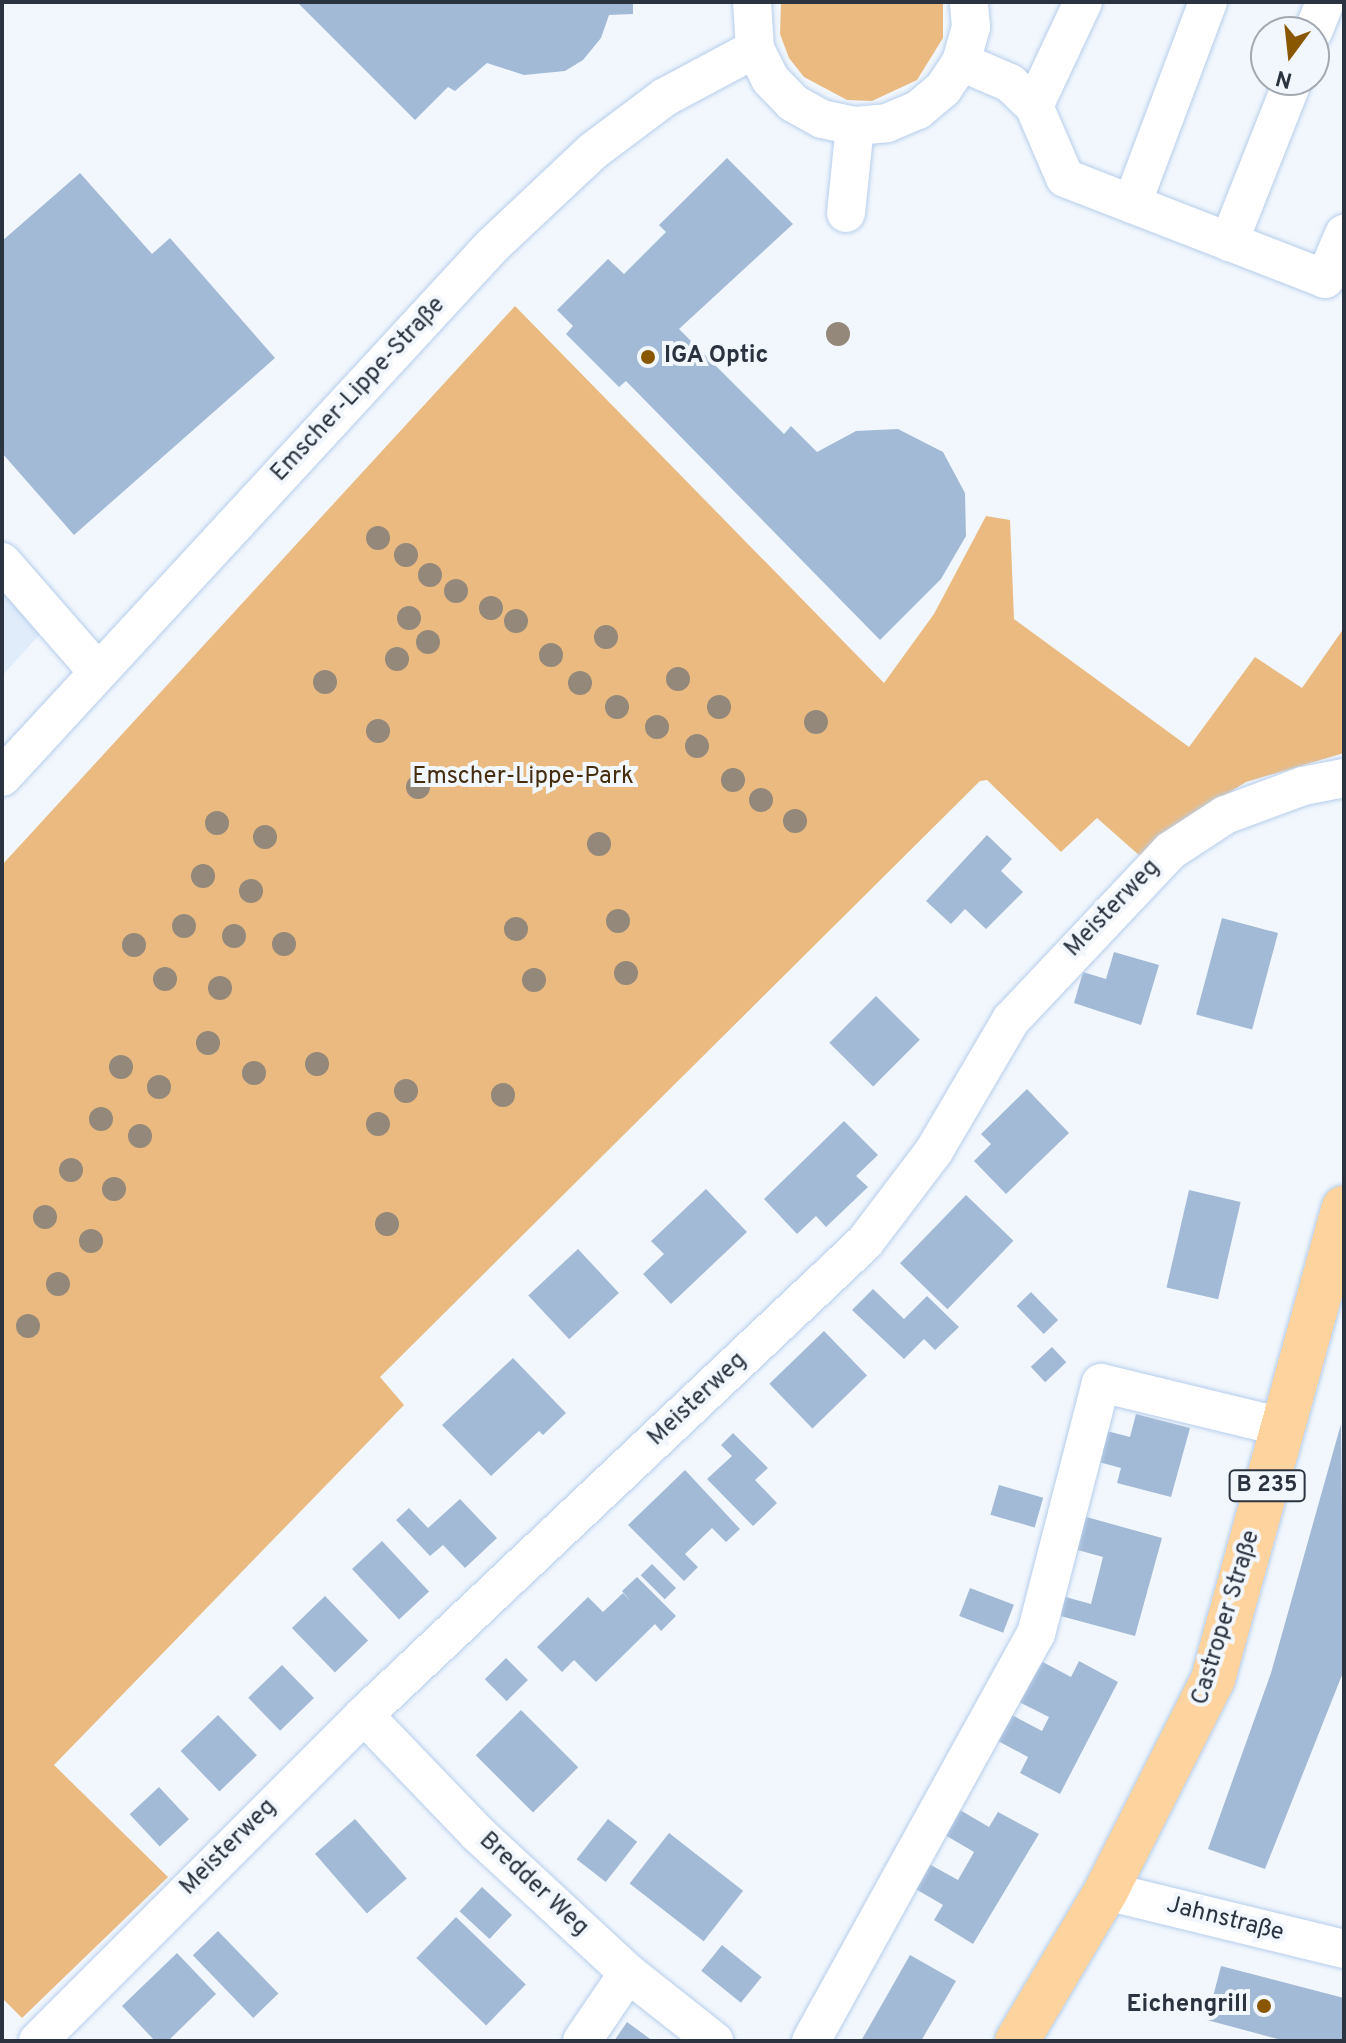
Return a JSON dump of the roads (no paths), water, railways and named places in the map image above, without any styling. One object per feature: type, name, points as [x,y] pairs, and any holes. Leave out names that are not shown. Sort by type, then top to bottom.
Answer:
[{"type":"main road","name":"Castroper Straße","points":[[1017,2041],[1106,1891],[1213,1679],[1344,1208]]},
{"type":"street","points":[[752,2],[755,49],[770,79],[793,103],[822,119],[855,126],[887,123],[918,110],[943,89],[961,62],[971,27],[969,2]]},
{"type":"street","points":[[1034,106],[1083,2]]},
{"type":"street","points":[[1132,204],[1208,2]]},
{"type":"street","name":"Emscher-Lippe-Straße","points":[[2,777],[493,245],[593,151],[653,106],[724,61],[755,49]]},
{"type":"street","points":[[961,62],[1010,83],[1034,106],[1065,178],[1325,279],[1344,234]]},
{"type":"street","points":[[1229,242],[1287,96]]},
{"type":"street","points":[[846,213],[855,126]]},
{"type":"street","points":[[2,562],[98,672]]},
{"type":"street","name":"Meisterweg","points":[[38,2041],[364,1715],[865,1242],[934,1151],[1011,1020],[1170,851],[1225,815],[1303,786],[1344,778]]},
{"type":"street","points":[[811,2041],[1036,1634],[1101,1383],[1283,1427]]},
{"type":"street","name":"Bredder Weg","points":[[364,1715],[477,1833],[628,1973],[714,2041]]},
{"type":"street","name":"Jahnstraße","points":[[1106,1891],[1344,1949]]},
{"type":"street","points":[[582,2041],[628,1973]]},
{"type":"place","name":"IGA Optic","points":[[648,357]]},
{"type":"place","name":"Eichengrill","points":[[1264,2006]]},
{"type":"park label","name":"Emscher-Lippe-Park","points":[[523,778]]}]
